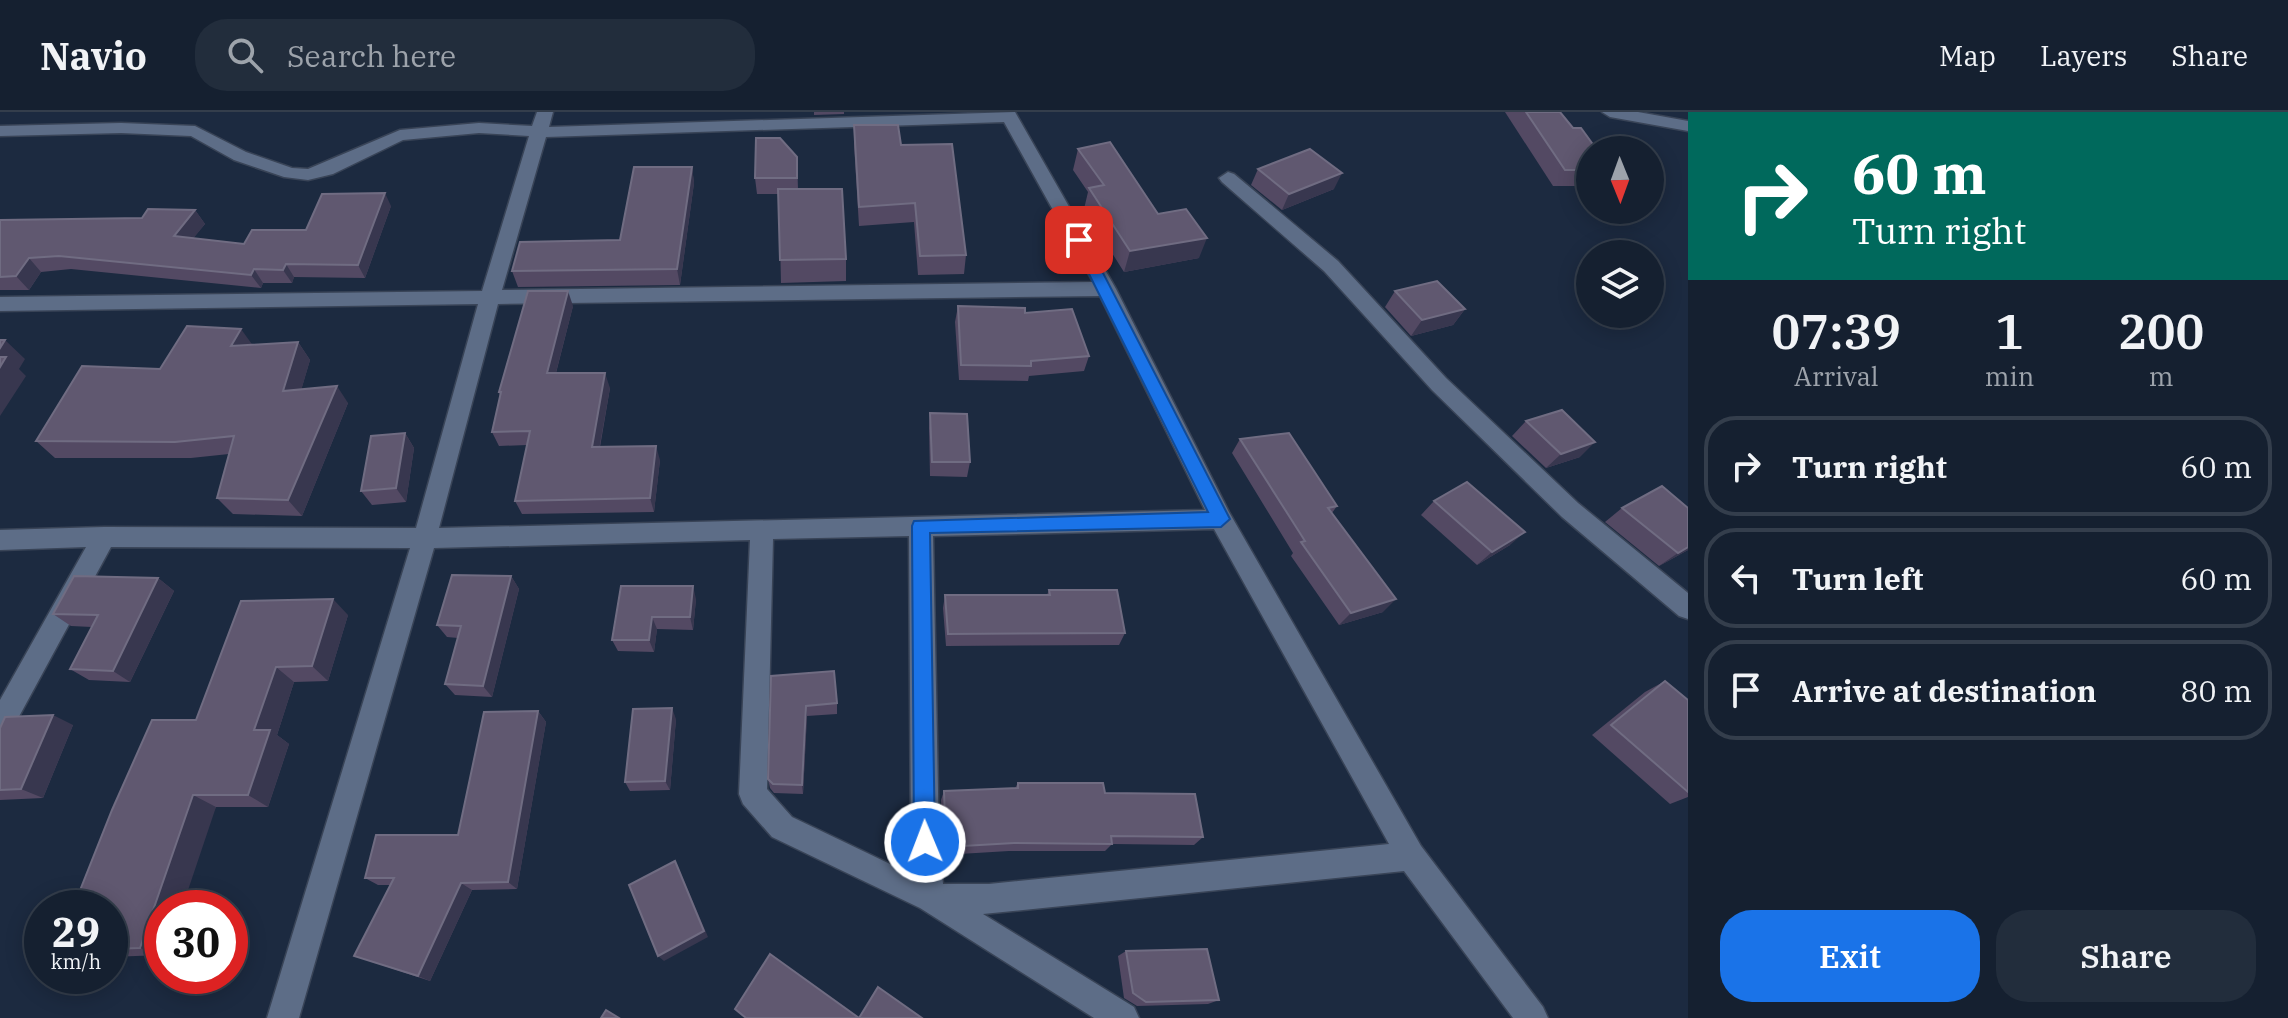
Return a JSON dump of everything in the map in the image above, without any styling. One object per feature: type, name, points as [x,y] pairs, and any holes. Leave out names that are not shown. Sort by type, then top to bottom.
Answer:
[{"type":"street","points":[[1610,112],[1688,126]]},
{"type":"street","points":[[0,131],[121,128],[195,131],[240,156],[290,173],[308,175],[327,170],[400,135],[542,122],[1008,114],[1106,289],[1221,519],[1411,856],[1532,1018]]},
{"type":"street","points":[[283,1018],[425,538],[489,300],[542,122]]},
{"type":"street","points":[[1228,178],[1331,266],[1439,384],[1570,510],[1688,608]]},
{"type":"street","points":[[0,304],[489,300],[1106,289]]},
{"type":"street","points":[[0,540],[104,537],[425,538],[1221,519]]},
{"type":"street","points":[[921,526],[925,842],[930,898]]},
{"type":"street","points":[[762,529],[753,794],[765,812],[782,827],[930,898],[1123,1018]]},
{"type":"street","points":[[0,726],[104,537]]},
{"type":"street","points":[[930,898],[989,899],[1411,856]]},
{"type":"building","points":[[1526,112],[1560,112],[1573,128],[1581,128],[1587,136],[1576,136],[1576,170],[1565,170]]},
{"type":"building","points":[[854,125],[898,125],[901,145],[952,144],[966,255],[920,256],[915,203],[859,207]]},
{"type":"building","points":[[756,138],[780,138],[797,157],[797,178],[755,178]]},
{"type":"building","points":[[1110,142],[1158,214],[1186,209],[1207,238],[1130,251],[1089,188],[1104,185],[1078,149]]},
{"type":"building","points":[[1310,149],[1342,173],[1289,194],[1258,169]]},
{"type":"building","points":[[634,167],[692,167],[677,269],[512,271],[520,242],[620,240]]},
{"type":"building","points":[[778,189],[842,189],[846,259],[780,260]]},
{"type":"building","points":[[385,193],[358,265],[286,264],[283,270],[254,269],[251,275],[59,256],[29,258],[16,276],[0,277],[0,220],[142,218],[148,209],[195,210],[174,236],[244,244],[252,230],[306,230],[322,194]]},
{"type":"building","points":[[1437,281],[1465,309],[1422,320],[1395,291]]},
{"type":"building","points":[[528,291],[568,291],[547,373],[605,373],[592,447],[656,446],[650,498],[515,501],[530,431],[492,432],[499,392]]},
{"type":"building","points":[[958,306],[1025,308],[1025,313],[1072,309],[1089,356],[1031,361],[1031,366],[961,365]]},
{"type":"building","points":[[187,326],[241,329],[231,346],[298,342],[283,391],[337,386],[288,500],[217,498],[234,436],[175,442],[36,441],[82,366],[160,369]]},
{"type":"building","points":[[1562,410],[1595,442],[1561,454],[1526,421]]},
{"type":"building","points":[[930,413],[967,414],[970,462],[932,462]]},
{"type":"building","points":[[405,433],[396,488],[361,491],[371,436]]},
{"type":"building","points":[[1289,433],[1337,506],[1328,508],[1396,599],[1351,613],[1301,542],[1305,541],[1240,439]]},
{"type":"building","points":[[1467,482],[1525,532],[1492,552],[1434,501]]},
{"type":"building","points":[[1662,486],[1688,508],[1688,547],[1678,553],[1622,508]]},
{"type":"building","points":[[452,575],[511,576],[483,686],[445,684],[461,626],[437,625]]},
{"type":"building","points":[[74,576],[158,578],[113,671],[70,669],[98,615],[53,614]]},
{"type":"building","points":[[621,586],[693,586],[690,617],[652,617],[649,640],[612,640]]},
{"type":"building","points":[[1049,590],[1117,590],[1125,633],[948,634],[945,595],[1050,595]]},
{"type":"building","points":[[333,599],[312,666],[276,667],[254,730],[270,730],[248,795],[193,795],[160,890],[144,890],[144,936],[140,948],[128,948],[128,890],[80,890],[152,720],[196,720],[241,601]]},
{"type":"building","points":[[834,671],[837,703],[806,706],[802,785],[773,784],[768,779],[771,676]]},
{"type":"building","points":[[1665,681],[1688,700],[1688,792],[1611,725]]},
{"type":"building","points":[[672,708],[665,781],[625,782],[633,709]]},
{"type":"building","points":[[538,711],[508,882],[461,883],[418,976],[354,956],[394,878],[365,878],[376,835],[458,835],[484,712]]},
{"type":"building","points":[[53,715],[21,789],[0,790],[0,728],[5,717]]},
{"type":"building","points":[[1018,783],[1103,783],[1105,793],[1195,794],[1203,837],[1111,836],[1112,844],[1014,843],[946,847],[944,791],[1018,788]]},
{"type":"building","points":[[675,861],[704,931],[658,956],[629,885]]},
{"type":"building","points":[[1207,949],[1219,1000],[1146,1002],[1133,993],[1126,951]]},
{"type":"building","points":[[770,954],[859,1018],[746,1018],[735,1009]]},
{"type":"building","points":[[878,987],[922,1018],[859,1018]]},
{"type":"building","points":[[606,1010],[619,1018],[601,1018]]},
{"type":"route","points":[[925,842],[921,526],[1221,519],[1079,240]]}]
